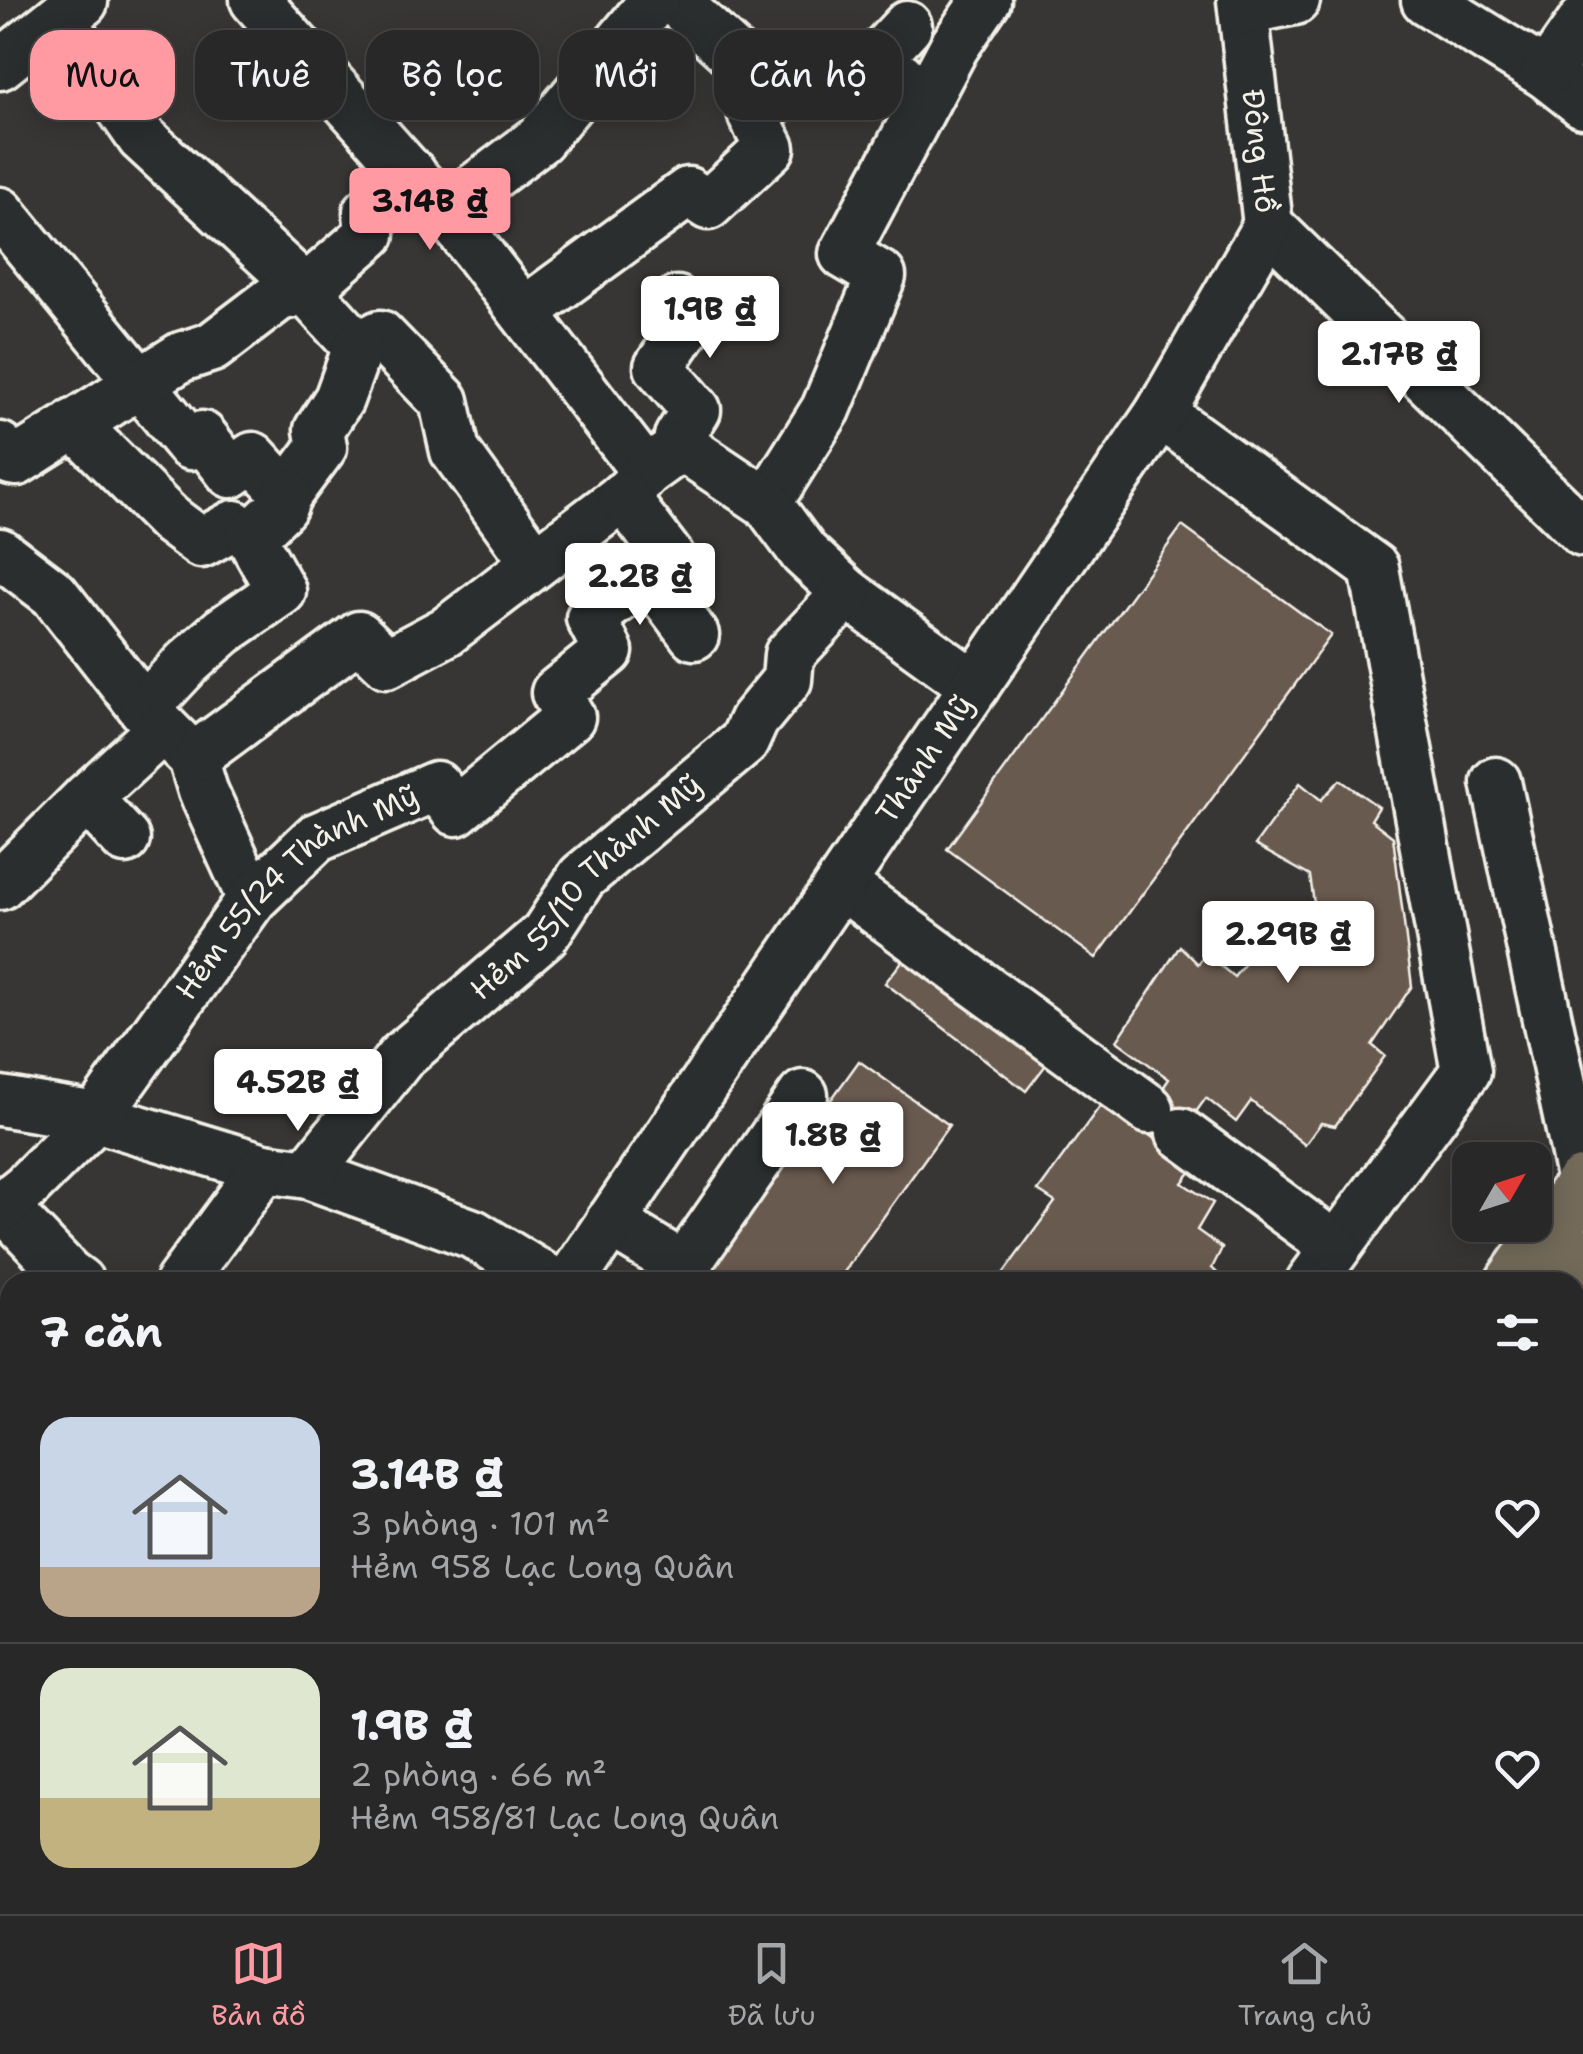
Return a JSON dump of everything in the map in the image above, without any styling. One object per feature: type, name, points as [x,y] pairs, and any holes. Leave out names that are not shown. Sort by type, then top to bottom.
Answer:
[{"type":"main road","points":[[1521,1272],[1583,1185]]},
{"type":"street","points":[[255,0],[445,211],[650,472],[671,559],[650,575],[694,635]]},
{"type":"street","points":[[445,211],[540,140],[656,0]]},
{"type":"street","points":[[674,0],[714,37]]},
{"type":"street","points":[[767,503],[826,409],[880,276],[844,254],[954,47],[986,0]]},
{"type":"street","points":[[1243,5],[1295,0]]},
{"type":"street","points":[[1426,0],[1546,74],[1583,103]]},
{"type":"street","name":"Đông Hồ","points":[[1243,5],[1268,225],[1583,532]]},
{"type":"street","points":[[0,64],[73,9],[142,138],[306,290],[358,347]]},
{"type":"street","points":[[1546,74],[1583,21]]},
{"type":"street","points":[[902,76],[932,90]]},
{"type":"street","points":[[524,312],[688,192],[708,205],[770,148],[755,120]]},
{"type":"street","points":[[0,447],[11,460],[18,460],[181,357],[212,346],[279,296],[306,290],[370,234],[368,212],[411,173]]},
{"type":"street","points":[[0,212],[190,445],[202,436],[231,473],[253,457],[287,494]]},
{"type":"street","name":"Thành Mỹ","points":[[577,1272],[1160,413],[1268,225]]},
{"type":"street","points":[[1,906],[87,798],[167,732],[359,636],[387,663],[447,631],[650,472],[696,410],[658,367],[691,320],[676,301]]},
{"type":"street","points":[[252,538],[282,507],[287,494],[322,447],[319,430],[339,400],[358,347],[380,335],[444,401],[454,451],[534,562]]},
{"type":"street","points":[[841,884],[1165,1121],[1324,1265],[1466,1071],[1374,568],[1160,413]]},
{"type":"street","points":[[74,424],[169,518],[201,543],[234,526],[252,538],[281,590],[223,630],[187,663],[167,732]]},
{"type":"street","points":[[650,472],[767,503],[804,553],[848,593],[975,686]]},
{"type":"street","points":[[0,553],[54,594],[167,732],[202,791],[252,899]]},
{"type":"street","name":"Hẻm 55/24 Thành Mỹ","points":[[1,1207],[96,1117],[252,899],[316,838],[436,786],[456,811],[570,718],[556,692],[608,651],[591,618],[650,575]]},
{"type":"street","name":"Hẻm 55/10 Thành Mỹ","points":[[190,1272],[400,1057],[545,934],[582,878],[744,742],[754,720],[787,680],[789,655],[848,593]]},
{"type":"street","points":[[1496,782],[1583,1185]]},
{"type":"street","points":[[87,798],[125,839]]},
{"type":"street","points":[[679,1272],[802,1094]]},
{"type":"street","points":[[0,1101],[96,1117],[286,1171],[473,1234],[536,1272]]},
{"type":"street","points":[[1,1207],[66,1272]]},
{"type":"street","points":[[610,1222],[675,1272]]},
{"type":"building","points":[[1182,526],[1331,635],[1096,958],[947,849]]},
{"type":"building","points":[[1340,780],[1379,807],[1371,820],[1393,837],[1412,986],[1372,1045],[1385,1056],[1335,1126],[1321,1123],[1305,1145],[1251,1101],[1236,1122],[1206,1098],[1170,1148],[1138,1125],[1169,1079],[1117,1041],[1180,946],[1198,964],[1206,954],[1234,977],[1288,911],[1315,910],[1310,876],[1255,845],[1300,783],[1321,800]]},
{"type":"building","points":[[911,950],[1052,1057],[1026,1091],[885,983]]},
{"type":"building","points":[[859,1061],[949,1125],[844,1272],[707,1272]]},
{"type":"building","points":[[1103,1102],[1194,1167],[1182,1183],[1213,1203],[1197,1230],[1222,1248],[1212,1268],[1216,1272],[1004,1272],[1055,1202],[1038,1191]]}]
